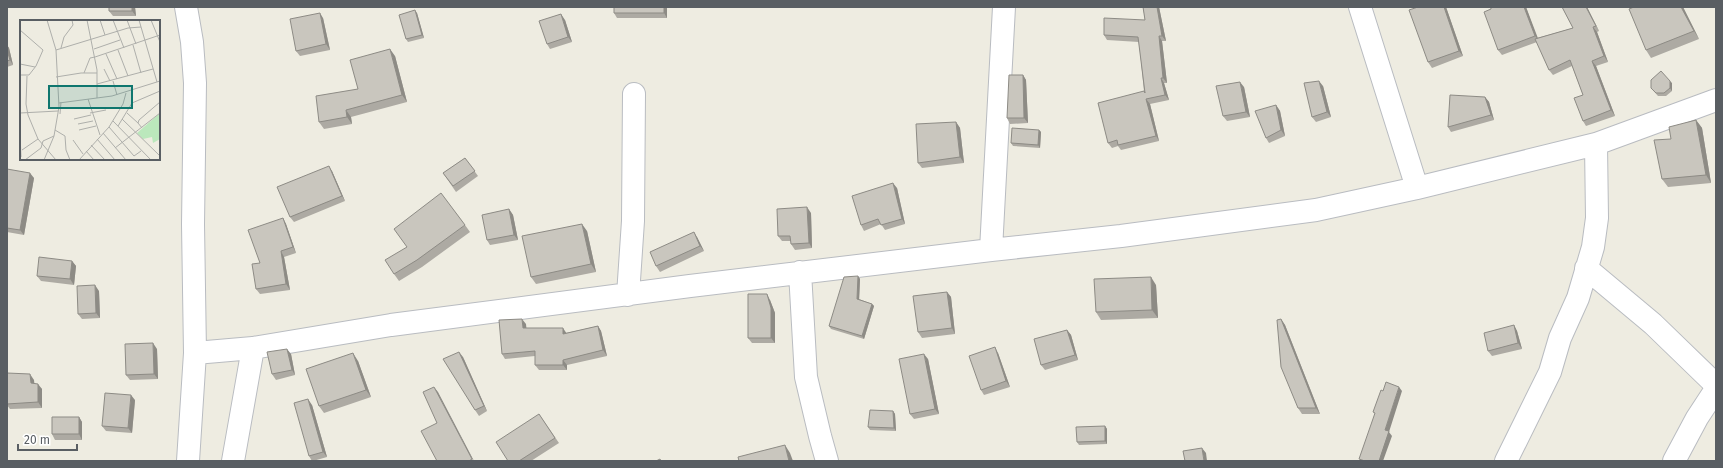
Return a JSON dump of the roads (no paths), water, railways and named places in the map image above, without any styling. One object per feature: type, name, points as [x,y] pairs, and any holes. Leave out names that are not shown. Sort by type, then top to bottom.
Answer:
[{"type":"street","points":[[186,7],[192,42],[195,84],[193,224],[195,353],[188,461]]},
{"type":"street","points":[[991,250],[1004,7]]},
{"type":"street","points":[[1360,7],[1417,188]]},
{"type":"street","points":[[628,295],[633,220],[634,94]]},
{"type":"street","points":[[195,353],[253,348],[391,325],[800,272],[1121,236],[1316,210],[1417,188],[1596,144],[1716,100]]},
{"type":"street","points":[[1506,461],[1550,372],[1560,338],[1578,298],[1593,247],[1597,218],[1596,144]]},
{"type":"street","points":[[1586,268],[1653,324],[1716,385]]},
{"type":"street","points":[[800,272],[806,377],[827,461]]},
{"type":"street","points":[[233,461],[253,348]]},
{"type":"street","points":[[1674,461],[1697,418],[1716,389]]}]
